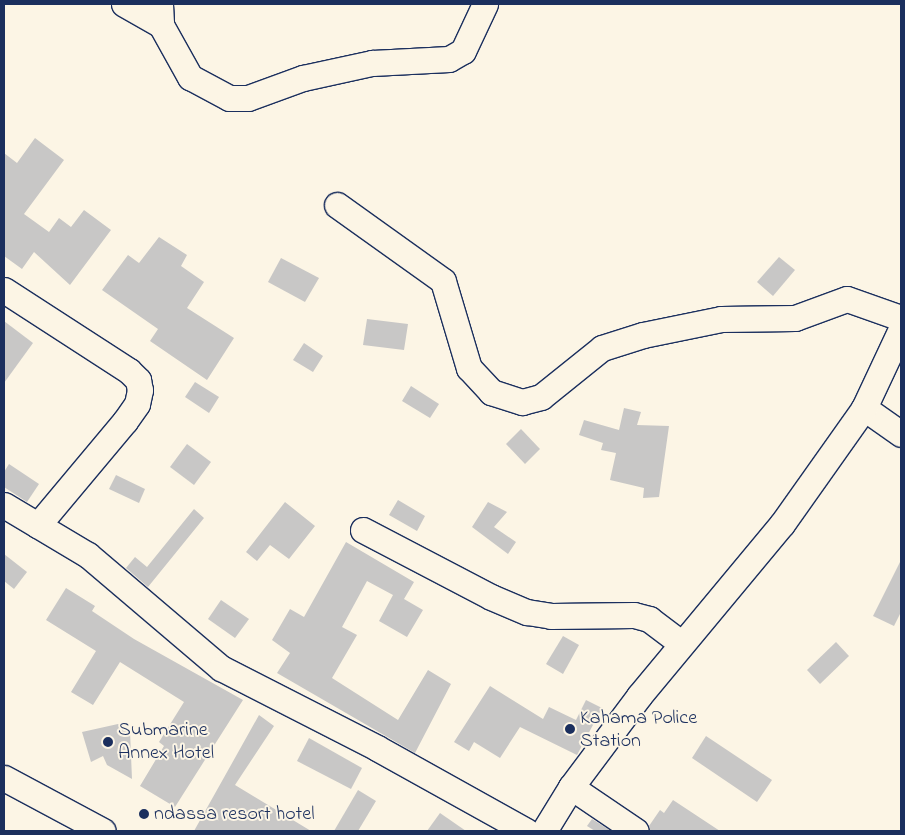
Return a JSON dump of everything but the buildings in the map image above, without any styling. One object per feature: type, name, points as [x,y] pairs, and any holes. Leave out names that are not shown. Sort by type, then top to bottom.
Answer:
[{"type":"street","points":[[124,4],[160,15],[190,77],[229,98],[248,98],[303,78],[372,63],[449,59],[463,52],[485,4]]},
{"type":"street","points":[[338,205],[443,281],[469,368],[491,392],[522,402],[541,397],[602,348],[643,334],[721,318],[795,318],[847,299],[901,318]]},
{"type":"street","points":[[4,290],[129,371],[138,380],[140,390],[137,404],[126,421],[38,525]]},
{"type":"street","points":[[544,831],[571,787],[680,642],[782,524],[864,408],[901,329]]},
{"type":"street","points":[[864,408],[901,434]]},
{"type":"street","points":[[4,504],[88,555],[221,668],[376,748],[526,831]]},
{"type":"street","points":[[363,530],[491,597],[527,612],[642,617],[680,642]]},
{"type":"street","points":[[4,778],[103,831]]},
{"type":"street","points":[[571,787],[636,831]]},
{"type":"place","name":"Kahama Police Station","points":[[570,729]]},
{"type":"place","name":"Submarine Annex Hotel","points":[[108,742]]},
{"type":"place","name":"ndassa resort hotel","points":[[144,814]]}]
